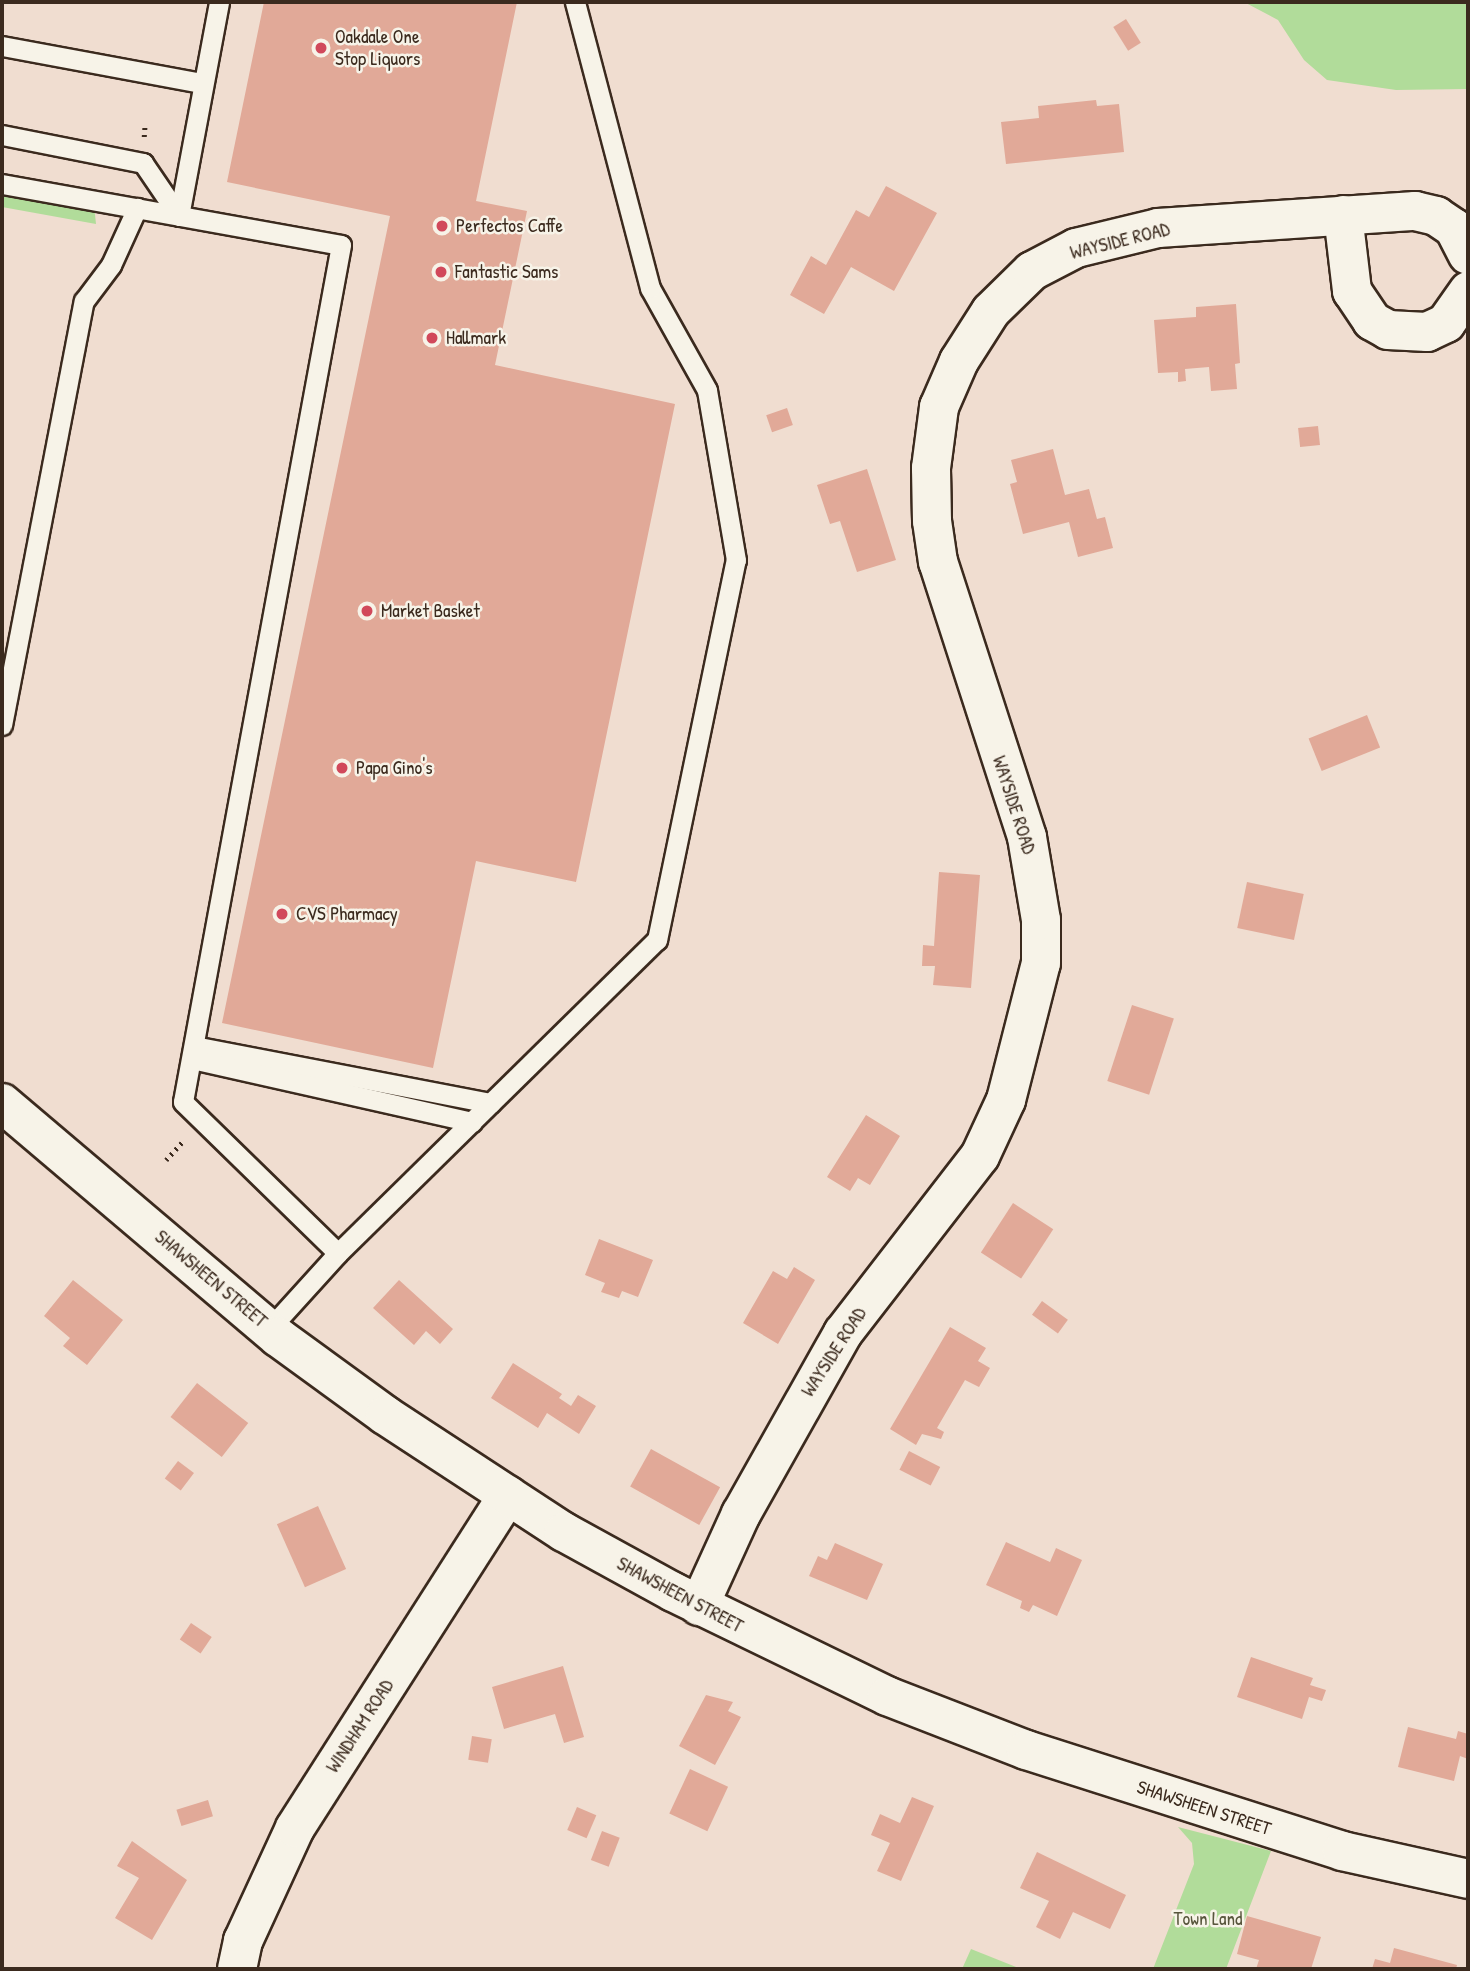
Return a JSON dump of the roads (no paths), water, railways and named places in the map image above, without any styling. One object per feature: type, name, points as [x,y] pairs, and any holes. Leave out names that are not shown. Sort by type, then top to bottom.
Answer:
[{"type":"street","name":"WAYSIDE ROAD","points":[[699,1606],[741,1514],[844,1333],[980,1156],[1006,1100],[1041,962],[1041,920],[1027,837],[938,562],[932,521],[930,468],[939,407],[959,361],[991,311],[1032,271],[1076,248],[1158,228],[1415,211],[1436,216],[1454,228],[1468,255]]},
{"type":"street","points":[[1343,215],[1352,290],[1371,321],[1388,330],[1427,332],[1446,323],[1468,291]]},
{"type":"street","name":"SHAWSHEEN STREET","points":[[2,1103],[269,1329],[385,1415],[564,1532],[699,1606],[887,1696],[1026,1750],[1342,1851],[1468,1879]]},
{"type":"street","name":"WINDHAM ROAD","points":[[237,1969],[243,1941],[295,1828],[508,1495]]},
{"type":"lane","points":[[179,216],[201,83],[219,2]]},
{"type":"lane","points":[[269,1329],[338,1253],[657,940],[736,560],[707,390],[650,288],[575,2]]},
{"type":"lane","points":[[2,46],[201,83]]},
{"type":"lane","points":[[2,135],[142,163],[179,216]]},
{"type":"lane","points":[[2,184],[341,245],[183,1102],[338,1253]]},
{"type":"lane","points":[[2,725],[84,301],[111,265],[136,208]]},
{"type":"lane","points":[[193,1053],[491,1103]]},
{"type":"lane","points":[[193,1053],[472,1122]]},
{"type":"place","name":"Oakdale One Stop Liquors","points":[[321,48]]},
{"type":"place","name":"Perfectos Caffe","points":[[442,226]]},
{"type":"place","name":"Fantastic Sams","points":[[441,272]]},
{"type":"place","name":"Hallmark","points":[[432,338]]},
{"type":"place","name":"Market Basket","points":[[367,611]]},
{"type":"place","name":"Papa Gino's","points":[[342,768]]},
{"type":"place","name":"CVS Pharmacy","points":[[282,914]]},
{"type":"park label","name":"Town Land","points":[[1208,1919]]}]
